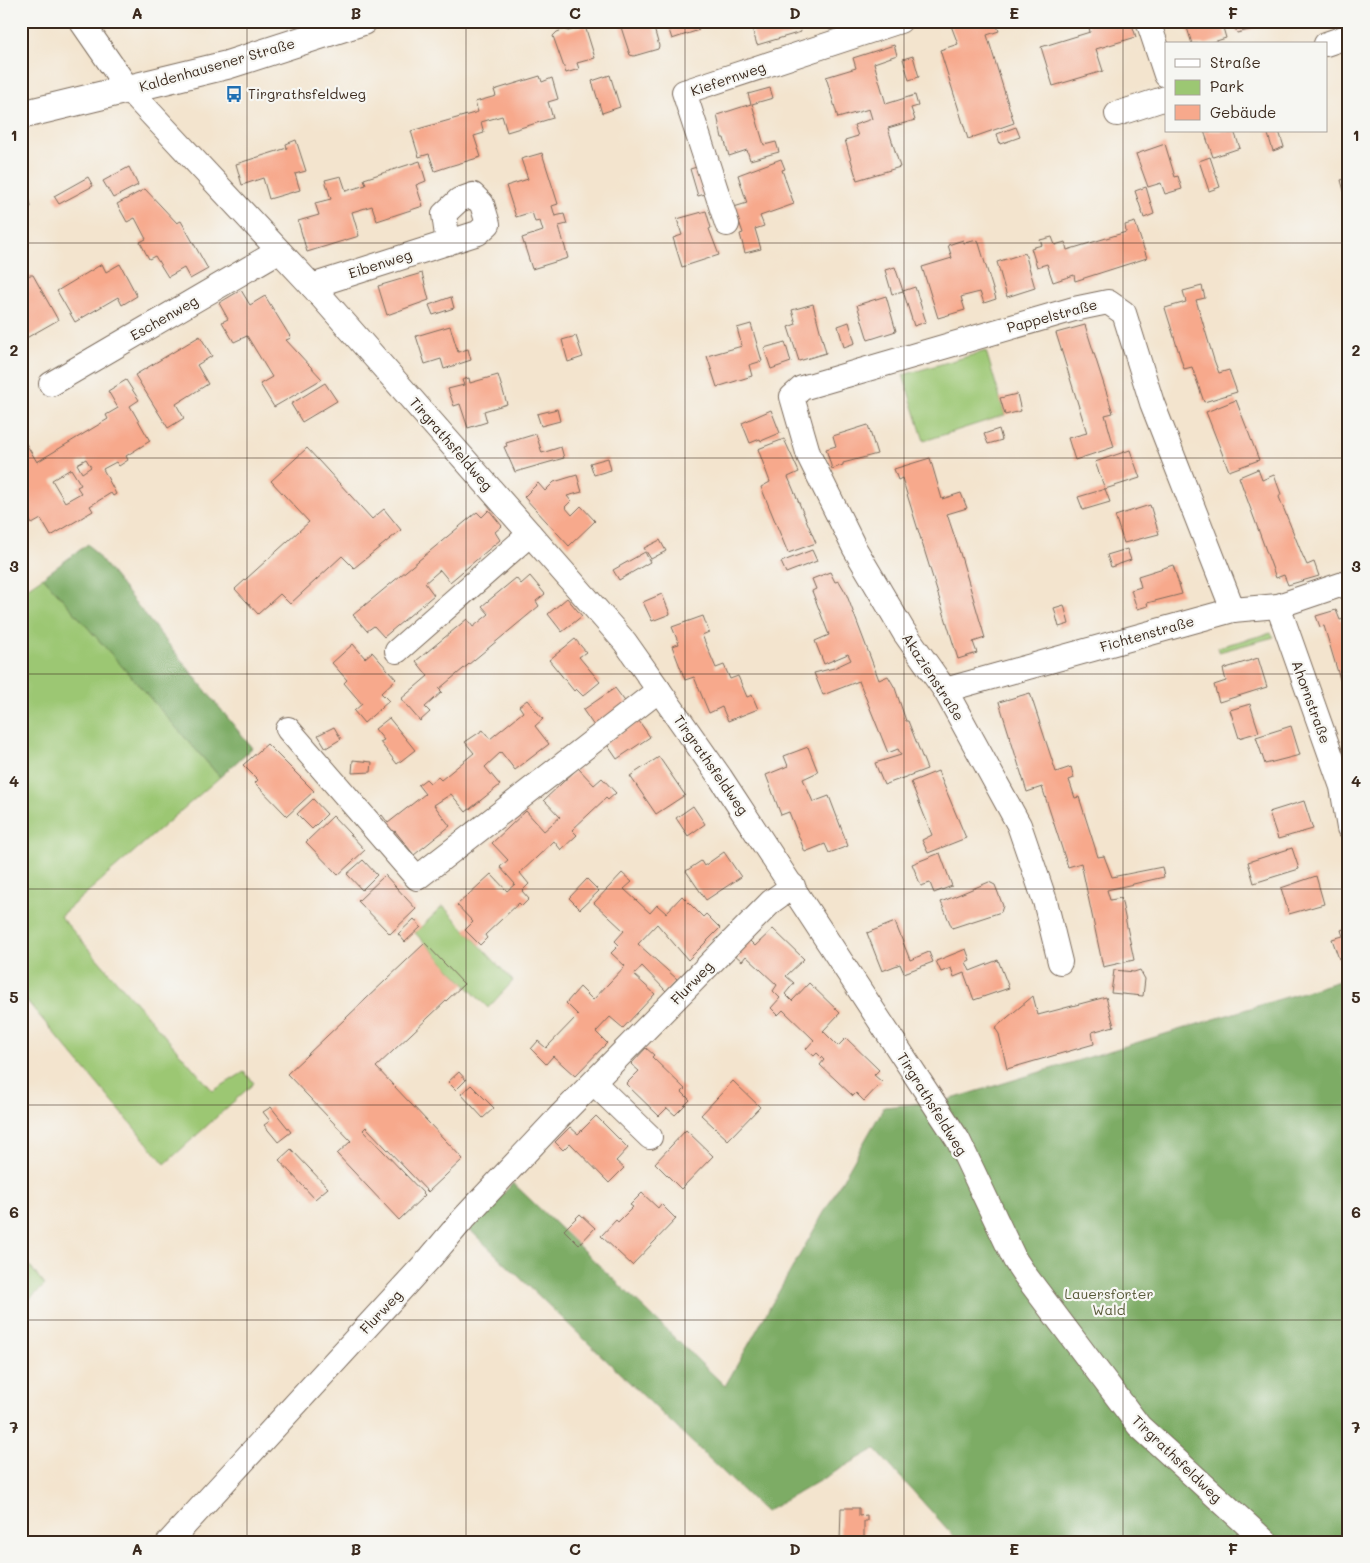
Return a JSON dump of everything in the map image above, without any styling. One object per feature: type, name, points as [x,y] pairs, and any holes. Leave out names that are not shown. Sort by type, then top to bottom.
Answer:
[{"type":"main road","name":"Kaldenhausener Straße","points":[[21,115],[227,65],[363,21]]},
{"type":"street","name":"Tirgrathsfeldweg","points":[[81,21],[128,90],[277,252],[312,286],[625,642],[720,777],[958,1140],[1025,1275],[1139,1426],[1266,1542]]},
{"type":"street","name":"Kiefernweg","points":[[727,224],[684,92],[900,21]]},
{"type":"street","points":[[1148,21],[1165,73]]},
{"type":"street","points":[[1328,43],[1349,36]]},
{"type":"street","points":[[1117,114],[1165,98]]},
{"type":"street","name":"Eibenweg","points":[[312,286],[448,243]]},
{"type":"street","name":"Eschenweg","points":[[51,384],[277,252]]},
{"type":"street","name":"Pappelstraße","points":[[792,397],[802,388],[1074,309],[1108,302],[1124,313],[1152,403],[1233,610]]},
{"type":"street","name":"Akazienstraße","points":[[792,397],[809,456],[855,549],[904,632],[945,690],[1019,825],[1045,901],[1060,962]]},
{"type":"street","points":[[397,651],[530,534]]},
{"type":"street","name":"Fichtenstraße","points":[[945,690],[1233,610],[1278,606],[1349,582]]},
{"type":"street","name":"Ahornstraße","points":[[1278,606],[1342,788],[1349,828]]},
{"type":"street","points":[[288,729],[417,878],[658,690]]},
{"type":"street","name":"Flurweg","points":[[170,1542],[431,1257],[464,1218],[559,1117],[594,1084],[772,901],[792,886]]},
{"type":"street","points":[[594,1084],[650,1137]]},
{"type":"green space","points":[[986,351],[1005,415],[924,441],[903,375]]},
{"type":"green space","points":[[88,544],[252,748],[220,777],[43,577]]},
{"type":"green space","points":[[43,577],[220,777],[60,916],[213,1091],[244,1072],[254,1083],[165,1164],[21,994],[21,592]]},
{"type":"green space","points":[[1271,633],[1274,637],[1219,652],[1218,647]]},
{"type":"green space","points":[[443,906],[513,981],[488,1008],[415,933]]},
{"type":"green space","name":"Lauersforter Wald","points":[[1349,978],[1349,1542],[959,1542],[875,1449],[765,1512],[470,1230],[513,1183],[725,1386],[884,1107],[945,1101]]},
{"type":"green space","points":[[21,1256],[45,1285],[21,1307]]},
{"type":"building","points":[[619,21],[652,21],[659,46],[658,49],[634,56],[630,55]]},
{"type":"building","points":[[666,21],[697,21],[699,30],[672,39]]},
{"type":"building","points":[[750,21],[798,21],[801,32],[757,45]]},
{"type":"building","points":[[823,21],[843,21],[843,22],[825,27]]},
{"type":"building","points":[[956,21],[995,21],[999,31],[987,35],[1014,123],[968,139],[940,50],[958,44],[950,23]]},
{"type":"building","points":[[1094,21],[1131,21],[1136,37],[1096,49],[1103,71],[1053,86],[1041,47],[1090,32],[1088,23]]},
{"type":"building","points":[[1185,21],[1221,21],[1226,38],[1213,42],[1191,42]]},
{"type":"building","points":[[1233,21],[1280,21],[1280,22],[1237,33]]},
{"type":"building","points":[[585,26],[595,58],[577,63],[579,69],[566,73],[553,36],[565,29],[568,31]]},
{"type":"building","points":[[894,45],[897,55],[874,63],[886,104],[915,95],[918,106],[911,108],[915,120],[888,128],[900,167],[857,180],[845,140],[858,136],[854,125],[872,119],[869,109],[838,118],[826,77],[856,68],[853,58]]},
{"type":"building","points":[[913,56],[919,77],[909,80],[903,59]]},
{"type":"building","points":[[610,75],[620,107],[602,113],[592,81]]},
{"type":"building","points":[[540,76],[542,82],[552,78],[558,99],[548,102],[553,118],[507,132],[502,116],[481,122],[484,133],[474,136],[481,157],[435,171],[429,154],[419,157],[411,131],[478,112],[475,102],[496,96],[494,90]]},
{"type":"building","points":[[770,88],[773,98],[752,104],[764,145],[776,142],[779,152],[750,160],[747,150],[729,156],[724,138],[722,138],[717,115],[751,104],[748,94]]},
{"type":"building","points":[[1016,127],[1020,137],[1000,144],[997,134]]},
{"type":"building","points":[[1204,132],[1234,132],[1240,148],[1213,157]]},
{"type":"building","points":[[1267,132],[1279,132],[1284,147],[1273,151]]},
{"type":"building","points":[[296,140],[306,171],[295,174],[300,190],[269,199],[263,178],[242,185],[236,164],[287,148],[286,144]]},
{"type":"building","points":[[1165,144],[1175,177],[1178,176],[1182,189],[1165,194],[1161,183],[1148,187],[1136,154]]},
{"type":"building","points":[[542,153],[558,204],[552,206],[555,216],[564,214],[567,224],[559,226],[568,258],[532,269],[522,238],[543,231],[540,221],[535,222],[532,212],[516,217],[506,186],[528,179],[521,159]]},
{"type":"building","points":[[1210,157],[1220,187],[1209,191],[1199,161]]},
{"type":"building","points":[[781,159],[785,169],[782,170],[794,204],[760,216],[764,226],[755,229],[761,249],[745,253],[740,234],[743,233],[734,207],[747,203],[738,175]]},
{"type":"building","points":[[420,161],[426,181],[416,185],[423,206],[377,221],[372,206],[352,212],[359,236],[307,252],[298,221],[319,215],[315,203],[331,199],[325,180],[341,176],[346,191],[366,185],[364,179]]},
{"type":"building","points":[[704,165],[712,192],[698,196],[690,169]]},
{"type":"building","points":[[129,167],[138,185],[113,198],[103,181]]},
{"type":"building","points":[[88,177],[93,186],[59,204],[54,196]]},
{"type":"building","points":[[1349,178],[1349,197],[1346,198],[1341,180]]},
{"type":"building","points":[[1146,187],[1154,214],[1144,218],[1135,191]]},
{"type":"building","points":[[145,189],[177,223],[181,221],[208,269],[190,279],[184,268],[168,277],[155,256],[149,259],[140,242],[146,239],[135,218],[127,222],[117,204]]},
{"type":"building","points":[[28,192],[31,207],[24,209],[25,215],[21,216],[21,193]]},
{"type":"building","points":[[706,211],[711,228],[709,229],[719,255],[682,267],[673,238],[682,235],[677,219]]},
{"type":"building","points":[[1135,222],[1147,258],[1075,281],[1074,275],[1053,282],[1047,264],[1037,267],[1031,248],[1042,245],[1040,240],[1052,237],[1055,245],[1065,242],[1067,250],[1126,232],[1125,225]]},
{"type":"building","points":[[963,240],[964,243],[978,240],[996,299],[984,303],[980,292],[964,296],[961,297],[965,310],[938,318],[922,267],[952,258],[948,245]]},
{"type":"building","points":[[1025,253],[1035,288],[1007,297],[997,262]]},
{"type":"building","points":[[102,264],[106,272],[120,264],[137,296],[122,305],[118,297],[75,322],[57,291]]},
{"type":"building","points":[[895,267],[903,291],[892,294],[885,270]]},
{"type":"building","points":[[422,273],[429,300],[387,315],[378,286]]},
{"type":"building","points":[[33,275],[58,320],[21,341],[21,295],[28,292],[22,280]]},
{"type":"building","points":[[1202,286],[1205,298],[1196,300],[1214,360],[1219,373],[1229,370],[1237,392],[1204,402],[1192,367],[1184,369],[1165,308],[1186,302],[1183,291]]},
{"type":"building","points":[[915,287],[926,322],[914,326],[903,291]]},
{"type":"building","points":[[241,290],[250,305],[265,296],[291,338],[286,340],[322,379],[274,407],[260,384],[272,377],[247,336],[234,342],[222,322],[228,319],[219,303]]},
{"type":"building","points":[[886,296],[896,331],[868,340],[857,305]]},
{"type":"building","points":[[451,297],[454,308],[433,315],[429,305]]},
{"type":"building","points":[[813,304],[826,353],[799,361],[788,327],[796,324],[792,310]]},
{"type":"building","points":[[849,322],[855,343],[844,347],[838,326]]},
{"type":"building","points":[[751,324],[762,361],[749,365],[752,376],[717,387],[707,356],[742,346],[737,328]]},
{"type":"building","points":[[1085,325],[1113,413],[1105,415],[1114,447],[1075,460],[1068,438],[1087,433],[1056,333]]},
{"type":"building","points":[[450,326],[458,352],[468,349],[471,360],[444,369],[441,359],[425,364],[416,336]]},
{"type":"building","points":[[200,336],[212,356],[197,365],[208,384],[176,404],[184,418],[168,428],[135,375]]},
{"type":"building","points":[[576,336],[583,357],[568,362],[562,340]]},
{"type":"building","points":[[785,342],[791,362],[771,369],[764,348]]},
{"type":"building","points":[[498,375],[507,404],[484,411],[487,422],[468,428],[460,404],[454,406],[448,389],[464,385],[462,380],[469,378],[470,383]]},
{"type":"building","points":[[126,380],[139,400],[130,406],[150,441],[126,456],[128,460],[119,466],[116,462],[103,469],[116,494],[113,496],[111,493],[90,506],[93,511],[51,536],[41,519],[32,524],[21,507],[21,444],[25,442],[37,462],[108,419],[106,415],[118,408],[108,391]],"holes":[[[86,459],[91,467],[82,473],[77,464]],[[71,469],[81,485],[77,487],[81,493],[65,502],[52,480]]]},
{"type":"building","points":[[325,383],[337,401],[302,422],[291,404]]},
{"type":"building","points":[[1017,394],[1021,411],[1005,415],[1000,398]]},
{"type":"building","points":[[1236,400],[1259,460],[1229,471],[1206,412]]},
{"type":"building","points":[[557,409],[560,421],[541,426],[537,414]]},
{"type":"building","points":[[771,410],[780,433],[761,441],[760,439],[750,443],[742,423]]},
{"type":"building","points":[[868,425],[877,454],[843,463],[843,465],[832,469],[826,449],[836,446],[833,436]]},
{"type":"building","points":[[999,429],[1002,440],[988,444],[984,434]]},
{"type":"building","points":[[536,434],[542,453],[561,447],[564,458],[515,472],[504,447],[507,446],[506,443]]},
{"type":"building","points":[[784,439],[799,472],[788,477],[816,543],[788,553],[761,487],[770,482],[758,449]]},
{"type":"building","points":[[307,448],[372,519],[384,509],[401,530],[354,568],[342,556],[290,604],[280,594],[258,614],[235,589],[309,522],[271,481]]},
{"type":"building","points":[[1130,450],[1140,478],[1105,489],[1095,462]]},
{"type":"building","points":[[608,458],[611,470],[594,475],[590,463]]},
{"type":"building","points":[[930,458],[942,499],[961,493],[967,508],[947,514],[985,638],[973,642],[977,653],[958,659],[902,478],[898,480],[894,469]]},
{"type":"building","points":[[1258,469],[1262,480],[1274,475],[1281,494],[1279,497],[1302,554],[1307,565],[1314,562],[1319,576],[1288,585],[1284,575],[1276,578],[1239,477]]},
{"type":"building","points":[[577,475],[582,492],[567,496],[571,501],[565,507],[572,515],[581,506],[595,521],[569,546],[524,497],[538,483],[545,491],[554,482]]},
{"type":"building","points":[[1105,489],[1110,502],[1083,510],[1078,497]]},
{"type":"building","points":[[1150,505],[1159,534],[1124,543],[1115,516]]},
{"type":"building","points":[[489,510],[502,526],[495,532],[500,540],[450,582],[440,570],[425,583],[434,595],[384,637],[374,626],[367,631],[353,615],[477,512],[482,517]]},
{"type":"building","points":[[660,540],[666,551],[651,559],[644,548]]},
{"type":"building","points":[[1127,549],[1131,560],[1111,567],[1107,555]]},
{"type":"building","points":[[812,550],[817,561],[786,573],[781,562]]},
{"type":"building","points":[[645,552],[650,562],[619,580],[613,570]]},
{"type":"building","points":[[1173,565],[1182,594],[1147,603],[1148,606],[1137,609],[1131,590],[1141,587],[1138,576]]},
{"type":"building","points":[[830,572],[835,582],[839,581],[846,593],[879,680],[888,676],[895,688],[906,721],[908,721],[927,769],[884,785],[875,763],[901,755],[898,749],[888,753],[859,681],[823,695],[814,673],[834,668],[851,660],[848,654],[824,664],[815,641],[829,635],[812,591],[816,589],[812,579]]},
{"type":"building","points":[[530,576],[545,594],[536,601],[539,606],[439,689],[442,692],[425,707],[430,712],[420,721],[401,699],[428,676],[416,661],[467,619],[473,627],[489,614],[482,606],[516,578],[521,584]]},
{"type":"building","points":[[662,594],[670,614],[652,621],[643,602]]},
{"type":"building","points":[[567,598],[582,616],[562,632],[548,614]]},
{"type":"building","points":[[1064,605],[1069,624],[1059,627],[1054,608]]},
{"type":"building","points":[[1336,610],[1340,620],[1349,618],[1349,684],[1342,686],[1324,626],[1320,627],[1316,616]]},
{"type":"building","points":[[703,616],[709,632],[702,635],[716,668],[724,665],[730,679],[738,676],[747,697],[752,695],[758,709],[728,721],[722,707],[709,713],[694,677],[685,680],[672,646],[679,644],[672,627]]},
{"type":"building","points":[[575,639],[586,652],[579,657],[600,682],[583,696],[576,689],[574,691],[549,660]]},
{"type":"building","points":[[353,644],[365,658],[372,652],[396,679],[381,693],[389,701],[364,723],[354,711],[362,704],[344,683],[347,680],[332,663]]},
{"type":"building","points":[[1258,658],[1267,687],[1219,702],[1214,685],[1226,681],[1223,669]]},
{"type":"building","points":[[615,688],[627,704],[594,726],[583,710]]},
{"type":"building","points":[[1030,693],[1056,772],[1071,767],[1074,778],[1069,780],[1075,798],[1079,797],[1098,857],[1104,856],[1112,877],[1162,867],[1164,877],[1107,890],[1110,900],[1121,898],[1134,960],[1103,967],[1081,863],[1068,867],[1042,787],[1027,792],[999,702]]},
{"type":"building","points":[[527,700],[543,719],[535,726],[549,744],[515,770],[501,752],[485,767],[500,785],[466,812],[451,794],[434,805],[450,826],[414,855],[395,831],[387,838],[374,822],[382,815],[388,823],[425,794],[418,785],[426,779],[430,783],[438,777],[441,780],[474,753],[465,742],[483,730],[490,739],[523,712],[519,706]]},
{"type":"building","points":[[1250,704],[1259,732],[1239,738],[1230,710]]},
{"type":"building","points":[[389,718],[415,750],[397,764],[380,742],[384,740],[375,729]]},
{"type":"building","points":[[639,721],[650,737],[617,759],[606,743]]},
{"type":"building","points":[[1291,726],[1300,755],[1265,764],[1256,737]]},
{"type":"building","points":[[334,727],[341,739],[326,748],[318,735]]},
{"type":"building","points":[[267,744],[314,791],[287,816],[255,783],[258,780],[243,765]]},
{"type":"building","points":[[808,747],[818,772],[803,779],[813,802],[829,796],[848,846],[829,853],[825,844],[805,852],[789,812],[781,815],[766,775],[788,766],[784,756]]},
{"type":"building","points":[[659,757],[685,795],[656,814],[630,776]]},
{"type":"building","points":[[353,760],[372,762],[371,772],[352,773]]},
{"type":"building","points":[[578,768],[594,785],[602,778],[616,793],[608,800],[606,798],[572,830],[577,835],[561,850],[554,841],[520,873],[529,884],[522,891],[529,899],[522,906],[519,903],[485,935],[487,938],[480,945],[465,930],[473,922],[457,905],[491,874],[507,891],[515,884],[500,867],[508,860],[492,843],[526,811],[544,831],[560,817],[544,800]]},
{"type":"building","points":[[938,771],[966,838],[928,853],[922,840],[932,835],[911,782]]},
{"type":"building","points":[[313,799],[327,814],[312,829],[297,814]]},
{"type":"building","points":[[1304,801],[1313,829],[1278,839],[1269,812]]},
{"type":"building","points":[[693,806],[705,824],[688,836],[676,818]]},
{"type":"building","points":[[333,816],[365,850],[338,875],[306,842]]},
{"type":"building","points":[[1292,848],[1299,869],[1254,883],[1248,862]]},
{"type":"building","points":[[724,852],[741,877],[706,900],[686,871],[701,861],[704,866]]},
{"type":"building","points":[[940,853],[952,886],[934,893],[930,883],[921,886],[912,864]]},
{"type":"building","points":[[363,860],[377,875],[362,890],[347,874]]},
{"type":"building","points":[[622,873],[632,882],[624,889],[650,913],[657,905],[666,913],[682,896],[703,917],[706,914],[720,928],[688,960],[657,924],[638,944],[677,979],[666,991],[642,966],[634,975],[655,994],[623,1028],[610,1017],[596,1032],[607,1043],[575,1076],[553,1056],[546,1064],[531,1049],[538,1041],[546,1048],[578,1015],[566,1003],[580,987],[593,1000],[625,966],[611,953],[619,945],[615,941],[624,931],[594,903]]},
{"type":"building","points":[[385,875],[416,909],[390,934],[358,901]]},
{"type":"building","points":[[1316,876],[1324,904],[1289,914],[1281,888]]},
{"type":"building","points":[[587,879],[599,891],[580,909],[569,898]]},
{"type":"building","points":[[989,882],[995,885],[1003,906],[1001,912],[952,928],[941,902]]},
{"type":"building","points":[[414,919],[421,927],[405,942],[398,934]]},
{"type":"building","points":[[895,922],[910,960],[929,952],[933,962],[904,973],[900,964],[882,971],[867,933]]},
{"type":"building","points":[[1349,927],[1349,956],[1339,959],[1332,939],[1343,936],[1341,930]]},
{"type":"building","points":[[773,929],[804,959],[786,976],[794,983],[785,994],[792,1001],[809,983],[840,1013],[823,1031],[838,1046],[846,1038],[879,1070],[874,1075],[882,1082],[864,1101],[856,1093],[853,1096],[820,1065],[824,1060],[817,1053],[814,1056],[806,1049],[814,1040],[783,1010],[778,1015],[771,1008],[780,998],[773,991],[777,985],[746,956],[742,961],[734,954],[748,939],[755,946]]},
{"type":"building","points":[[425,943],[464,984],[376,1067],[463,1159],[428,1192],[366,1127],[363,1130],[425,1195],[399,1220],[337,1154],[351,1141],[287,1074]]},
{"type":"building","points":[[966,949],[970,960],[966,962],[970,971],[998,960],[1009,988],[974,1000],[964,973],[954,977],[951,968],[941,972],[936,961]]},
{"type":"building","points":[[1114,970],[1134,972],[1140,970],[1145,979],[1143,996],[1111,993]]},
{"type":"building","points":[[1033,996],[1038,1015],[1106,997],[1114,1026],[1092,1032],[1094,1044],[1007,1069],[999,1034],[995,1028]]},
{"type":"building","points":[[646,1048],[654,1055],[652,1057],[685,1089],[682,1092],[690,1100],[675,1115],[667,1108],[659,1116],[626,1084],[639,1071],[631,1064]]},
{"type":"building","points":[[459,1072],[466,1080],[456,1090],[448,1082]]},
{"type":"building","points":[[733,1081],[760,1107],[728,1140],[701,1115]]},
{"type":"building","points":[[471,1085],[494,1108],[483,1118],[461,1094]]},
{"type":"building","points":[[271,1107],[291,1132],[278,1142],[264,1125],[270,1121],[263,1112]]},
{"type":"building","points":[[596,1116],[628,1148],[616,1161],[624,1168],[609,1183],[570,1143],[563,1150],[555,1142],[570,1127],[578,1134]]},
{"type":"building","points":[[686,1130],[713,1156],[681,1189],[655,1163]]},
{"type":"building","points":[[291,1149],[328,1188],[315,1199],[279,1160]]},
{"type":"building","points":[[642,1193],[658,1208],[661,1204],[676,1219],[632,1265],[601,1236],[616,1220],[618,1222],[633,1207],[630,1205]]},
{"type":"building","points":[[580,1214],[595,1228],[579,1245],[564,1230]]},
{"type":"building","points":[[841,1508],[859,1508],[859,1516],[867,1515],[867,1521],[864,1521],[864,1542],[840,1542]]},
{"type":"place","name":"Tirgrathsfeldweg","points":[[234,94]]}]
